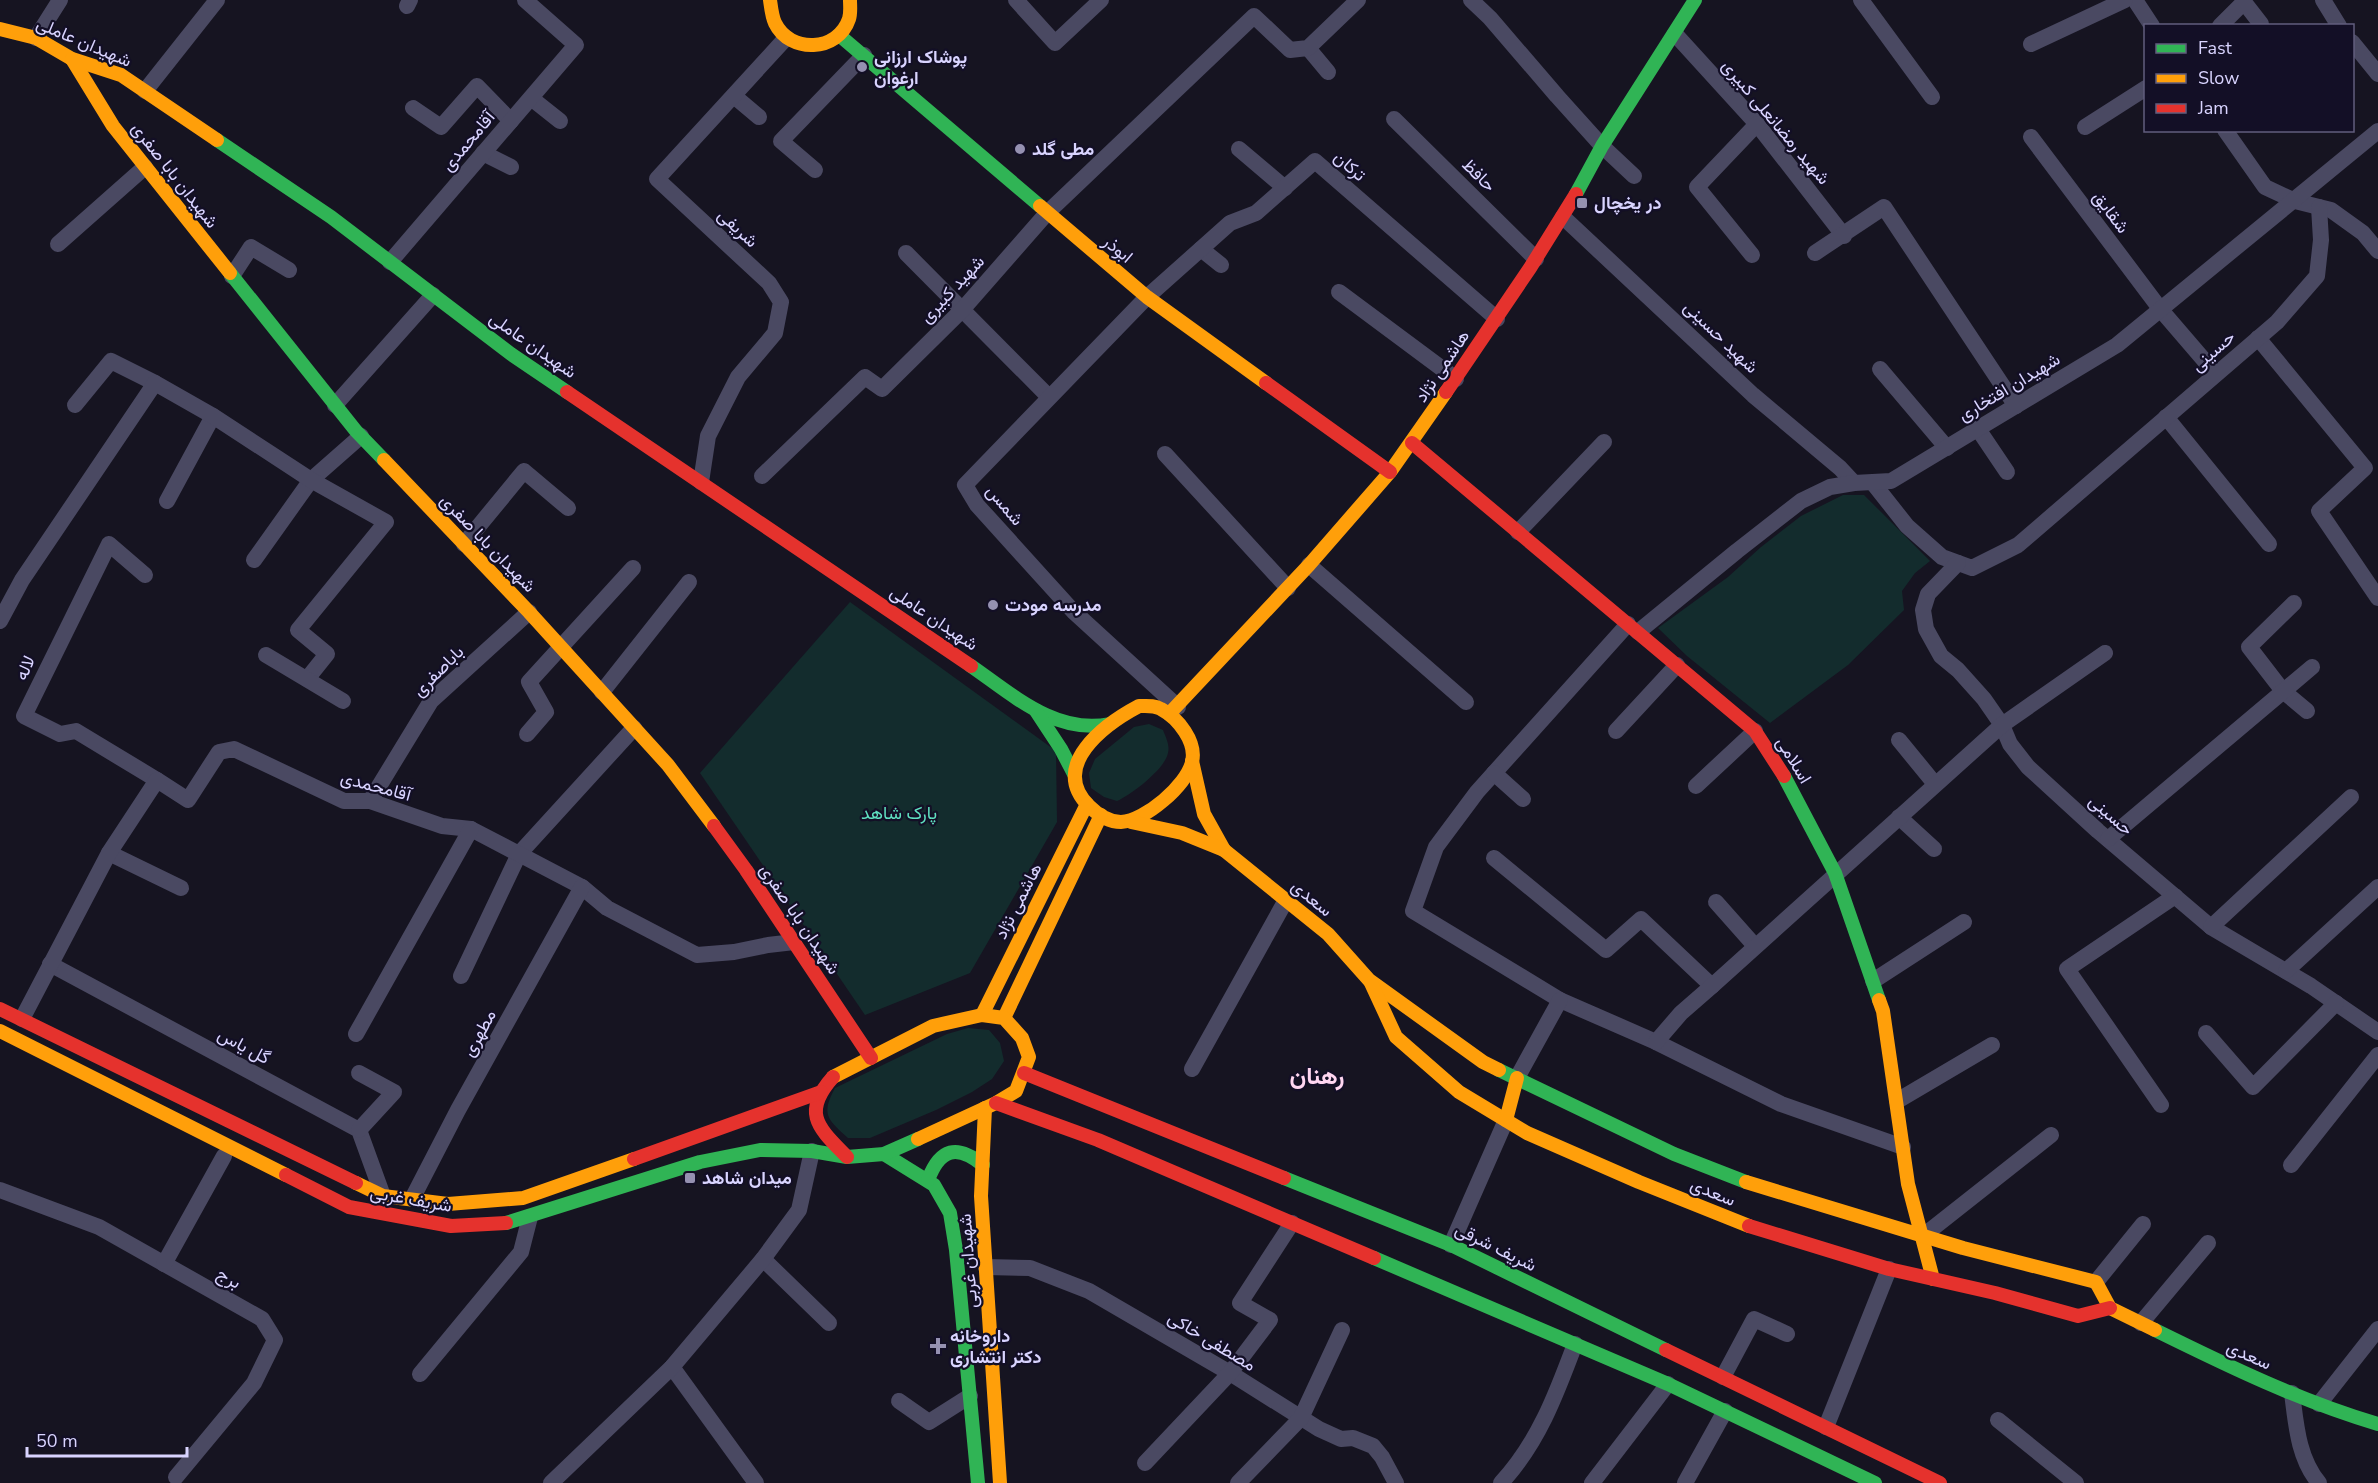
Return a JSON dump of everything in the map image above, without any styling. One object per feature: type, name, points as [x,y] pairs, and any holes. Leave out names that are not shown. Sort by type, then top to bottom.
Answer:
[{"type":"street","points":[[36,38],[60,0]]},
{"type":"street","points":[[145,91],[217,0]]},
{"type":"street","points":[[770,0],[773,21],[786,38],[799,45],[813,46],[827,43],[839,35],[848,22],[850,0]]},
{"type":"street","points":[[1017,0],[1054,43],[1101,0]]},
{"type":"street","points":[[1328,72],[1308,48],[1358,0]]},
{"type":"street","points":[[1473,0],[1602,146],[1634,176]]},
{"type":"street","name":"هاشمی نژاد","points":[[1173,711],[1309,565],[1390,472],[1412,443],[1563,217],[1602,146],[1695,0]]},
{"type":"street","points":[[1861,0],[1932,97]]},
{"type":"street","points":[[2031,44],[2125,0]]},
{"type":"street","points":[[2135,0],[2151,24]]},
{"type":"street","points":[[2323,0],[2338,24]]},
{"type":"street","name":"آقامحمدی","points":[[390,262],[576,45],[530,2]]},
{"type":"street","points":[[2222,24],[2244,2],[2261,24]]},
{"type":"street","name":"شهید کبیری","points":[[762,476],[865,377],[882,389],[962,310],[1047,213],[1254,16],[1290,50],[1308,48]]},
{"type":"street","name":"شهیدان عاملی","points":[[0,29],[36,38],[72,59],[121,75],[331,217],[511,354],[1036,711],[1074,727],[1092,729],[1110,724]]},
{"type":"street","name":"شهید رمضانعلی کبیری","points":[[1675,34],[1757,124],[1844,236]]},
{"type":"street","name":"ابوذر","points":[[839,35],[1147,297],[1390,472]]},
{"type":"street","name":"شریفی","points":[[701,482],[708,436],[738,377],[775,333],[781,302],[769,283],[657,179],[786,38]]},
{"type":"street","points":[[2354,44],[2378,74]]},
{"type":"street","points":[[815,170],[781,141],[864,55]]},
{"type":"street","name":"شهیدان بابا صفری","points":[[72,59],[113,126],[361,436],[529,612],[668,765],[725,842],[871,1058]]},
{"type":"street","points":[[413,108],[441,127],[477,86],[511,121]]},
{"type":"street","points":[[2085,128],[2144,89]]},
{"type":"street","points":[[734,96],[759,117]]},
{"type":"street","points":[[531,98],[560,121]]},
{"type":"street","name":"حافظ","points":[[1394,119],[1536,259]]},
{"type":"street","points":[[1752,255],[1697,187],[1757,124]]},
{"type":"street","name":"شهیدان افتخاری","points":[[1560,1000],[1413,911],[1436,847],[1494,773],[1633,628],[1801,501],[1830,487],[1891,481],[2117,345],[2378,131]]},
{"type":"street","points":[[2226,132],[2265,187],[2295,201],[2331,210],[2363,233],[2378,251]]},
{"type":"street","name":"شقایق","points":[[2031,137],[2161,310],[2216,374]]},
{"type":"street","points":[[1239,149],[1285,188]]},
{"type":"street","points":[[483,153],[511,167]]},
{"type":"street","name":"ترکان","points":[[1147,297],[1230,223],[1257,213],[1316,161],[1497,319]]},
{"type":"street","points":[[58,244],[146,167]]},
{"type":"street","points":[[1815,254],[1884,207],[2016,406]]},
{"type":"street","name":"حسینی","points":[[2319,207],[2321,240],[2317,276],[2277,322],[2018,545],[1972,568],[1958,563],[1928,594],[1923,610],[1926,629],[1941,656],[1958,670],[1984,699],[2002,725],[2010,744],[2028,767],[2211,927],[2286,971],[2378,1032]]},
{"type":"street","name":"شهید حسینی","points":[[1563,217],[1753,395],[1840,468],[1854,483]]},
{"type":"street","points":[[232,276],[251,248],[289,270]]},
{"type":"street","points":[[1201,249],[1221,265]]},
{"type":"street","points":[[906,253],[1049,397]]},
{"type":"street","points":[[1339,292],[1456,379]]},
{"type":"street","points":[[335,405],[433,295]]},
{"type":"street","name":"شمس","points":[[1147,297],[965,485],[977,505],[1073,611],[1173,711]]},
{"type":"street","points":[[2258,338],[2365,468],[2319,511],[2378,598]]},
{"type":"street","points":[[75,405],[111,361],[213,416],[311,480],[386,522],[298,630],[327,654],[307,679]]},
{"type":"street","points":[[1880,369],[1947,448]]},
{"type":"street","points":[[0,621],[22,580],[155,383]]},
{"type":"street","points":[[167,501],[213,416]]},
{"type":"street","points":[[2166,417],[2269,544]]},
{"type":"street","points":[[1978,429],[2007,472]]},
{"type":"street","points":[[254,560],[311,480],[361,436]]},
{"type":"street","points":[[1518,532],[1604,442]]},
{"type":"street","name":"اسلامی","points":[[1412,443],[1755,731],[1776,761],[1835,873],[1883,1011],[1908,1185],[1933,1279]]},
{"type":"street","points":[[1165,454],[1288,588]]},
{"type":"street","points":[[464,544],[524,471],[568,508]]},
{"type":"street","points":[[1873,483],[1907,526],[1942,557],[1958,563]]},
{"type":"street","name":"لاله","points":[[145,574],[109,544],[24,716],[60,734],[76,730],[157,780]]},
{"type":"street","points":[[1309,565],[1466,702]]},
{"type":"street","points":[[527,734],[546,712],[529,682],[633,568]]},
{"type":"street","points":[[602,692],[689,582]]},
{"type":"street","points":[[2294,603],[2249,647],[2283,691],[2307,711]]},
{"type":"street","name":"باباصفری","points":[[370,801],[431,701],[529,612]]},
{"type":"street","points":[[1656,1042],[1681,1014],[1755,946],[2002,725],[2105,653]]},
{"type":"street","points":[[266,655],[343,700]]},
{"type":"street","points":[[1616,731],[1677,665]]},
{"type":"street","points":[[2108,839],[2312,667]]},
{"type":"street","points":[[1139,706],[1154,706],[1173,711],[1190,744],[1204,814],[1224,850],[1182,833],[1131,822],[1116,822],[1101,815],[1087,804],[1077,789],[1074,774],[1077,762],[1090,742],[1123,713],[1139,706]]},
{"type":"street","name":"شهیدان عاملی","points":[[1036,711],[1057,742],[1074,774]]},
{"type":"street","points":[[461,976],[519,854],[634,728]]},
{"type":"street","points":[[1696,786],[1755,731]]},
{"type":"street","points":[[1899,740],[1935,784]]},
{"type":"street","name":"آقامحمدی","points":[[157,780],[188,800],[219,752],[234,749],[344,801],[370,801],[442,826],[471,829],[582,887],[607,908],[697,955],[734,952],[794,942]]},
{"type":"street","points":[[1131,822],[1146,814],[1160,802],[1184,777],[1192,761]]},
{"type":"street","points":[[1494,773],[1523,800]]},
{"type":"street","points":[[22,1019],[109,853],[157,780]]},
{"type":"street","points":[[2211,927],[2351,797]]},
{"type":"street","name":"هاشمی نژاد","points":[[982,1015],[1087,804]]},
{"type":"street","name":"هاشمی نژاد","points":[[1004,1018],[1101,815]]},
{"type":"street","points":[[1899,817],[1934,849]]},
{"type":"street","points":[[357,1034],[471,829]]},
{"type":"street","name":"سعدی","points":[[1224,850],[1328,934],[1369,980],[1483,1062],[1674,1154],[1741,1180],[1923,1236],[2096,1282]]},
{"type":"street","points":[[109,853],[181,888]]},
{"type":"street","points":[[1494,858],[1606,950],[1641,919],[1712,986]]},
{"type":"street","name":"مطهری","points":[[412,1199],[458,1110],[582,887]]},
{"type":"street","points":[[2286,971],[2378,887]]},
{"type":"street","points":[[2161,1105],[2067,969],[2175,896]]},
{"type":"street","points":[[1192,1069],[1286,900]]},
{"type":"street","points":[[1716,902],[1755,946]]},
{"type":"street","points":[[1873,981],[1964,922]]},
{"type":"street","name":"گل یاس","points":[[50,964],[359,1130]]},
{"type":"street","name":"سعدی","points":[[1369,980],[1396,1037],[1459,1092],[1527,1133],[1746,1225],[1889,1269],[1995,1293],[2078,1316],[2110,1308],[2244,1374],[2319,1404],[2378,1424]]},
{"type":"street","points":[[1451,1245],[1506,1120],[1516,1078],[1560,1000],[1656,1042],[1782,1104],[1903,1147]]},
{"type":"street","points":[[2206,1033],[2253,1087],[2336,1003]]},
{"type":"street","name":"شریف غربی","points":[[0,1009],[382,1196],[448,1204],[524,1198],[756,1133],[812,1151],[847,1157]]},
{"type":"street","points":[[982,1015],[1004,1018],[1022,1038],[1029,1057],[1016,1091],[990,1106],[884,1154],[847,1157],[818,1125],[817,1103],[821,1092],[832,1077],[933,1026],[982,1015]]},
{"type":"street","name":"شریف غربی","points":[[0,1031],[349,1207],[451,1226],[512,1223],[700,1162],[756,1133],[821,1092]]},
{"type":"street","points":[[1897,1101],[1992,1046]]},
{"type":"street","points":[[2291,1165],[2378,1055]]},
{"type":"street","points":[[359,1073],[394,1092],[359,1130],[382,1196]]},
{"type":"street","name":"شریف شرقی","points":[[1024,1073],[1451,1245],[1940,1483]]},
{"type":"street","points":[[990,1106],[1098,1140],[1668,1384],[1875,1483]]},
{"type":"street","name":"شهیدان غربی","points":[[990,1106],[981,1196],[1000,1483]]},
{"type":"street","points":[[1923,1236],[2051,1135]]},
{"type":"street","points":[[927,1180],[932,1165],[943,1155],[957,1150],[972,1154],[983,1165]]},
{"type":"street","points":[[551,1483],[672,1367],[763,1259],[799,1210],[812,1151]]},
{"type":"street","name":"شهیدان غربی","points":[[884,1154],[934,1185],[950,1213],[956,1250],[978,1483]]},
{"type":"street","points":[[164,1264],[224,1156]]},
{"type":"street","name":"برج","points":[[0,1191],[99,1227],[262,1320],[276,1340],[254,1383],[176,1477]]},
{"type":"street","points":[[420,1374],[521,1252],[530,1217]]},
{"type":"street","points":[[1145,1463],[1230,1373],[1270,1320],[1240,1303],[1292,1223]]},
{"type":"street","points":[[2110,1308],[2096,1282],[2142,1224]]},
{"type":"street","points":[[2140,1323],[2208,1243]]},
{"type":"street","points":[[763,1259],[830,1323]]},
{"type":"street","name":"مصطفی خاکی","points":[[986,1267],[1030,1268],[1089,1292],[1230,1373],[1301,1418],[1341,1439],[1353,1438],[1373,1446],[1382,1457],[1396,1483]]},
{"type":"street","points":[[1826,1427],[1889,1269]]},
{"type":"street","points":[[1723,1377],[1754,1319],[1786,1334]]},
{"type":"street","points":[[2319,1404],[2378,1329]]},
{"type":"street","points":[[1238,1483],[1301,1418],[1342,1330]]},
{"type":"street","points":[[1501,1483],[1520,1463],[1551,1407],[1575,1344]]},
{"type":"street","points":[[672,1367],[756,1483]]},
{"type":"street","points":[[1592,1483],[1668,1384]]},
{"type":"street","points":[[2292,1393],[2299,1444],[2313,1476],[2319,1483]]},
{"type":"street","points":[[899,1401],[929,1422],[970,1396]]},
{"type":"street","points":[[1685,1483],[1725,1411]]},
{"type":"street","points":[[1998,1420],[2076,1483]]},
{"type":"green space","points":[[1843,495],[1864,495],[1930,561],[1915,573],[1902,591],[1904,610],[1848,665],[1770,723],[1687,656],[1658,628],[1728,577],[1761,547],[1801,516]]},
{"type":"green space","name":"پارک شاهد","points":[[850,602],[1056,751],[1057,822],[970,973],[865,1015],[700,773]]},
{"type":"green space","points":[[1149,724],[1163,730],[1168,747],[1166,759],[1154,774],[1117,801],[1104,797],[1091,788],[1089,773],[1095,759],[1134,727]]},
{"type":"green space","points":[[968,1028],[989,1030],[1000,1043],[1004,1061],[992,1079],[936,1110],[870,1138],[848,1138],[831,1121],[827,1110],[835,1088],[947,1034]]},
{"type":"traffic: fast","points":[[1576,194],[1602,146],[1695,0]]},
{"type":"traffic: fast","points":[[839,35],[1040,206]]},
{"type":"traffic: fast","points":[[217,140],[331,217],[511,354],[567,392]]},
{"type":"traffic: fast","points":[[230,273],[356,431],[384,460]]},
{"type":"traffic: fast","points":[[971,666],[1019,700],[1053,718],[1071,724],[1090,726],[1110,724]]},
{"type":"traffic: fast","points":[[1036,711],[1074,774]]},
{"type":"traffic: fast","points":[[1784,776],[1835,873],[1879,1000]]},
{"type":"traffic: fast","points":[[1499,1070],[1674,1154],[1746,1182]]},
{"type":"traffic: fast","points":[[506,1223],[700,1162],[760,1150],[812,1151],[847,1157],[884,1154],[918,1139]]},
{"type":"traffic: fast","points":[[928,1180],[938,1161],[950,1153],[965,1154],[983,1165]]},
{"type":"traffic: fast","points":[[884,1154],[934,1185],[950,1213],[956,1250],[978,1483]]},
{"type":"traffic: fast","points":[[1284,1178],[1451,1245],[1666,1350]]},
{"type":"traffic: fast","points":[[1374,1258],[1668,1384],[1875,1483]]},
{"type":"traffic: fast","points":[[2155,1330],[2292,1394],[2378,1424]]},
{"type":"traffic: slow","points":[[770,0],[774,21],[782,33],[791,40],[813,45],[825,43],[835,38],[843,30],[850,17],[850,0]]},
{"type":"traffic: slow","points":[[0,29],[36,38],[72,59],[121,75],[217,140]]},
{"type":"traffic: slow","points":[[72,59],[113,126],[230,273]]},
{"type":"traffic: slow","points":[[1040,206],[1147,297],[1266,383]]},
{"type":"traffic: slow","points":[[1169,714],[1309,565],[1390,472],[1446,392]]},
{"type":"traffic: slow","points":[[384,460],[529,612],[668,765],[714,826]]},
{"type":"traffic: slow","points":[[1139,706],[1158,708],[1180,724],[1192,747],[1192,762],[1174,791],[1153,809],[1131,820],[1112,821],[1089,806],[1078,791],[1075,776],[1078,762],[1097,735],[1139,706]]},
{"type":"traffic: slow","points":[[1192,761],[1204,814],[1224,850]]},
{"type":"traffic: slow","points":[[982,1015],[1087,804]]},
{"type":"traffic: slow","points":[[1004,1018],[1101,815]]},
{"type":"traffic: slow","points":[[1131,822],[1182,833],[1224,850],[1328,934],[1369,980],[1483,1062],[1499,1070]]},
{"type":"traffic: slow","points":[[1371,983],[1396,1037],[1459,1092],[1527,1133],[1639,1182],[1749,1226]]},
{"type":"traffic: slow","points":[[1879,1000],[1883,1011],[1908,1184],[1933,1279]]},
{"type":"traffic: slow","points":[[833,1077],[933,1026],[982,1015],[1004,1018],[1022,1038],[1029,1057],[1016,1091],[996,1103],[918,1139]]},
{"type":"traffic: slow","points":[[0,1031],[286,1175]]},
{"type":"traffic: slow","points":[[1506,1120],[1517,1078]]},
{"type":"traffic: slow","points":[[985,1108],[981,1196],[1000,1483]]},
{"type":"traffic: slow","points":[[356,1183],[383,1196],[448,1204],[523,1198],[634,1159]]},
{"type":"traffic: slow","points":[[1746,1182],[1963,1248],[2096,1282],[2110,1308],[2155,1330]]},
{"type":"traffic: jam","points":[[1446,392],[1530,268],[1576,194]]},
{"type":"traffic: jam","points":[[1266,383],[1390,472]]},
{"type":"traffic: jam","points":[[567,392],[971,666]]},
{"type":"traffic: jam","points":[[1412,443],[1755,731],[1784,776]]},
{"type":"traffic: jam","points":[[714,826],[746,870],[871,1058]]},
{"type":"traffic: jam","points":[[0,1009],[356,1183]]},
{"type":"traffic: jam","points":[[1024,1073],[1284,1178]]},
{"type":"traffic: jam","points":[[833,1077],[817,1101],[816,1111],[822,1129],[847,1157]]},
{"type":"traffic: jam","points":[[634,1159],[821,1092]]},
{"type":"traffic: jam","points":[[996,1103],[1098,1140],[1374,1258]]},
{"type":"traffic: jam","points":[[286,1175],[349,1207],[451,1226],[506,1223]]},
{"type":"traffic: jam","points":[[1749,1226],[1889,1269],[1995,1293],[2078,1316],[2110,1308]]},
{"type":"traffic: jam","points":[[1666,1350],[1940,1483]]},
{"type":"place","name":"پوشاک ارزانی ارغوان","points":[[862,67]]},
{"type":"place","name":"مطی گلد","points":[[1020,149]]},
{"type":"place","name":"در یخچال","points":[[1582,203]]},
{"type":"place","name":"مدرسه مودت","points":[[993,605]]},
{"type":"place","name":"میدان شاهد","points":[[690,1178]]},
{"type":"place","name":"داروخانه دکتر انتشاری","points":[[938,1346]]},
{"type":"district","name":"رهنان","points":[[1317,1076]]}]
